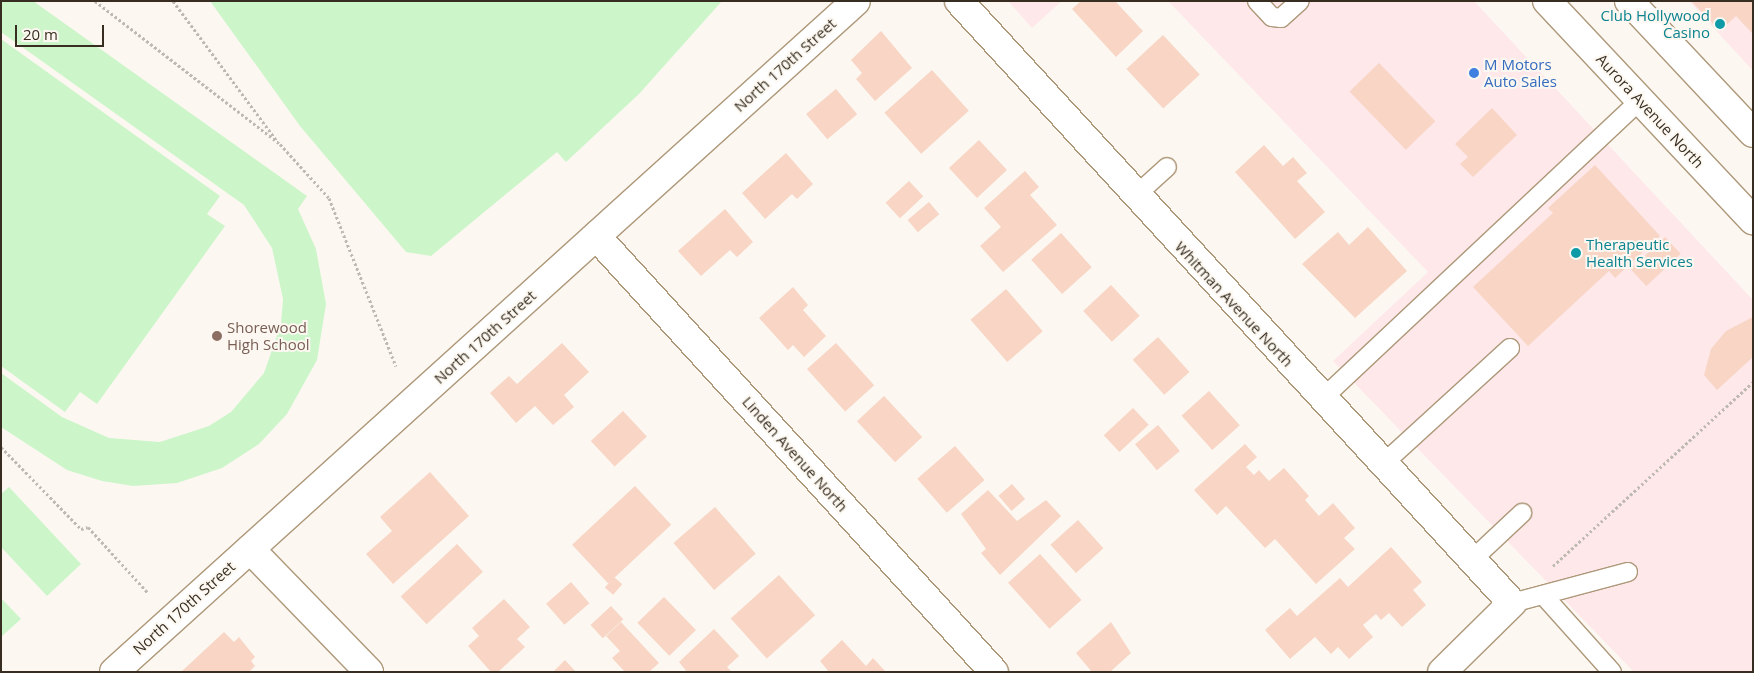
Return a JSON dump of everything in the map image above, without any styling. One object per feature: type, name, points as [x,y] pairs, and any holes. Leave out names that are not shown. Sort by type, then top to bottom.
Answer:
[{"type":"main road","name":"North 170th Street","points":[[114,672],[856,1]]},
{"type":"main road","name":"Whitman Avenue North","points":[[959,1],[1135,196],[1512,604]]},
{"type":"main road","name":"Aurora Avenue North","points":[[1547,1],[1753,220]]},
{"type":"main road","points":[[1629,1],[1753,133]]},
{"type":"main road","name":"Linden Avenue North","points":[[596,236],[994,672]]},
{"type":"main road","points":[[250,549],[369,672]]},
{"type":"main road","points":[[1442,672],[1512,604]]},
{"type":"lane","points":[[1257,1],[1272,17],[1281,18],[1300,1]]},
{"type":"lane","points":[[1322,399],[1640,100]]},
{"type":"lane","points":[[1135,196],[1167,167]]},
{"type":"lane","points":[[1383,464],[1510,348]]},
{"type":"lane","points":[[1472,560],[1522,513]]},
{"type":"lane","points":[[1512,604],[1628,572]]},
{"type":"lane","points":[[1542,595],[1612,672]]},
{"type":"path","points":[[95,1],[280,144]]},
{"type":"path","points":[[173,1],[280,144],[329,198],[396,366]]},
{"type":"path","points":[[1549,570],[1753,382]]},
{"type":"path","points":[[1,447],[81,529],[88,527],[148,593]]},
{"type":"shaded area","points":[[1008,1],[1062,1],[1032,28]]},
{"type":"shaded area","points":[[1168,1],[1474,1],[1753,300],[1753,672],[1634,672],[1333,361],[1428,272]]},
{"type":"shaded area","points":[[1689,1],[1753,1],[1753,71]]},
{"type":"green space","points":[[1,1],[33,1],[307,196],[298,209],[316,249],[326,304],[317,360],[287,414],[259,444],[222,468],[177,483],[133,486],[102,481],[67,470],[1,427],[1,373],[62,417],[109,438],[160,442],[209,426],[231,412],[264,373],[281,324],[283,299],[272,248],[244,205],[1,32]]},
{"type":"green space","points":[[210,1],[722,1],[639,94],[566,162],[557,152],[431,256],[406,252],[300,126]]},
{"type":"green space","points":[[1,39],[220,196],[207,214],[225,226],[97,404],[80,392],[65,412],[1,366]]},
{"type":"green space","points":[[9,487],[81,564],[47,596],[1,547],[1,494]]},
{"type":"green space","points":[[1,598],[21,619],[1,637]]},
{"type":"building","points":[[1081,1],[1115,1],[1143,31],[1116,57],[1072,9]]},
{"type":"building","name":"Club Hollywood Casino","points":[[1691,1],[1753,1],[1753,34],[1736,16],[1720,31]]},
{"type":"building","points":[[881,31],[912,68],[875,101],[856,79],[862,73],[851,60]]},
{"type":"building","points":[[1163,35],[1200,74],[1163,109],[1126,69]]},
{"type":"building","points":[[1379,63],[1435,121],[1406,150],[1350,91]]},
{"type":"building","points":[[932,70],[969,111],[921,154],[884,113]]},
{"type":"building","points":[[836,89],[857,114],[827,139],[806,114]]},
{"type":"building","points":[[1492,108],[1517,135],[1473,177],[1460,164],[1468,157],[1455,144]]},
{"type":"building","points":[[979,140],[1007,170],[977,198],[949,168]]},
{"type":"building","points":[[1264,145],[1283,166],[1293,157],[1307,173],[1297,181],[1325,212],[1295,239],[1235,172]]},
{"type":"building","points":[[786,153],[813,184],[797,199],[792,194],[765,219],[742,193]]},
{"type":"building","name":"Therapeutic Health Services","points":[[1595,165],[1660,236],[1615,278],[1609,271],[1528,346],[1473,287],[1553,213],[1548,208]]},
{"type":"building","points":[[1025,171],[1039,187],[1030,195],[1057,225],[1003,272],[980,246],[1001,227],[984,208]]},
{"type":"building","points":[[909,181],[923,196],[900,218],[886,203]]},
{"type":"building","points":[[929,202],[939,214],[918,232],[908,220]]},
{"type":"building","points":[[725,209],[753,242],[737,257],[730,250],[701,276],[678,251]]},
{"type":"building","points":[[1368,227],[1407,271],[1355,318],[1302,264],[1338,232],[1349,245]]},
{"type":"building","points":[[1061,233],[1092,267],[1062,294],[1031,260]]},
{"type":"building","points":[[1665,237],[1681,254],[1646,286],[1631,269]]},
{"type":"building","points":[[1111,285],[1140,316],[1112,342],[1083,311]]},
{"type":"building","points":[[793,287],[808,305],[803,310],[826,336],[804,357],[793,345],[788,350],[759,318]]},
{"type":"building","points":[[1006,289],[1043,331],[1007,362],[971,320]]},
{"type":"building","points":[[1753,317],[1753,357],[1717,390],[1704,375],[1711,349],[1726,331]]},
{"type":"building","points":[[1158,337],[1189,372],[1164,395],[1133,360]]},
{"type":"building","points":[[562,343],[589,372],[564,395],[574,407],[553,425],[535,406],[516,423],[490,393],[509,376],[517,384]]},
{"type":"building","points":[[836,343],[874,385],[845,411],[807,369]]},
{"type":"building","points":[[1209,391],[1240,425],[1212,450],[1182,416]]},
{"type":"building","points":[[884,396],[922,437],[895,462],[857,421]]},
{"type":"building","points":[[1133,408],[1149,425],[1119,452],[1104,435]]},
{"type":"building","points":[[623,411],[647,437],[615,467],[591,441]]},
{"type":"building","points":[[1158,425],[1180,451],[1157,470],[1135,444]]},
{"type":"building","points":[[1245,444],[1257,457],[1246,467],[1254,475],[1259,470],[1269,481],[1284,468],[1309,496],[1305,500],[1319,516],[1333,503],[1355,528],[1344,538],[1355,549],[1316,584],[1275,539],[1265,548],[1226,506],[1217,515],[1194,490]]},
{"type":"building","points":[[955,446],[985,480],[947,513],[917,479]]},
{"type":"building","points":[[430,472],[469,516],[393,584],[366,554],[392,531],[380,517]]},
{"type":"building","points":[[1012,484],[1025,499],[1012,511],[998,496]]},
{"type":"building","points":[[635,486],[671,525],[608,583],[572,545]]},
{"type":"building","points":[[988,490],[1017,521],[1046,500],[1061,516],[1000,575],[981,553],[986,549],[961,514]]},
{"type":"building","points":[[715,507],[756,554],[714,590],[673,543]]},
{"type":"building","points":[[1078,520],[1103,548],[1076,573],[1051,545]]},
{"type":"building","points":[[457,544],[483,572],[427,624],[401,597]]},
{"type":"building","points":[[1391,547],[1422,582],[1413,590],[1426,605],[1402,627],[1389,613],[1381,620],[1376,614],[1363,625],[1373,637],[1349,659],[1338,647],[1331,654],[1315,637],[1290,659],[1265,630],[1290,608],[1297,616],[1340,578],[1348,587]]},
{"type":"building","points":[[1040,554],[1081,600],[1050,629],[1008,583]]},
{"type":"building","points":[[779,575],[815,615],[767,659],[731,618]]},
{"type":"building","points":[[614,577],[622,584],[613,595],[605,588]]},
{"type":"building","points":[[571,582],[589,603],[564,625],[546,604]]},
{"type":"building","points":[[664,597],[696,630],[669,656],[637,623]]},
{"type":"building","points":[[504,599],[530,627],[517,639],[525,647],[498,672],[491,672],[468,646],[479,636],[472,628]]},
{"type":"building","points":[[611,606],[623,619],[603,638],[591,625]]},
{"type":"building","points":[[621,622],[659,663],[649,672],[625,672],[612,658],[620,651],[606,636]]},
{"type":"building","points":[[1111,622],[1131,653],[1110,672],[1092,672],[1076,653]]},
{"type":"building","points":[[714,629],[739,656],[727,667],[732,672],[687,672],[679,662]]},
{"type":"building","points":[[224,632],[234,642],[239,637],[255,657],[251,661],[255,666],[249,672],[181,672]]},
{"type":"building","points":[[842,640],[866,666],[873,658],[886,672],[829,672],[820,661]]},
{"type":"building","points":[[565,660],[576,672],[553,672]]},
{"type":"place","name":"Club Hollywood Casino","points":[[1720,24]]},
{"type":"place","name":"M Motors Auto Sales","points":[[1474,73]]},
{"type":"place","name":"Therapeutic Health Services","points":[[1576,253]]},
{"type":"place","name":"Shorewood High School","points":[[217,336]]}]
